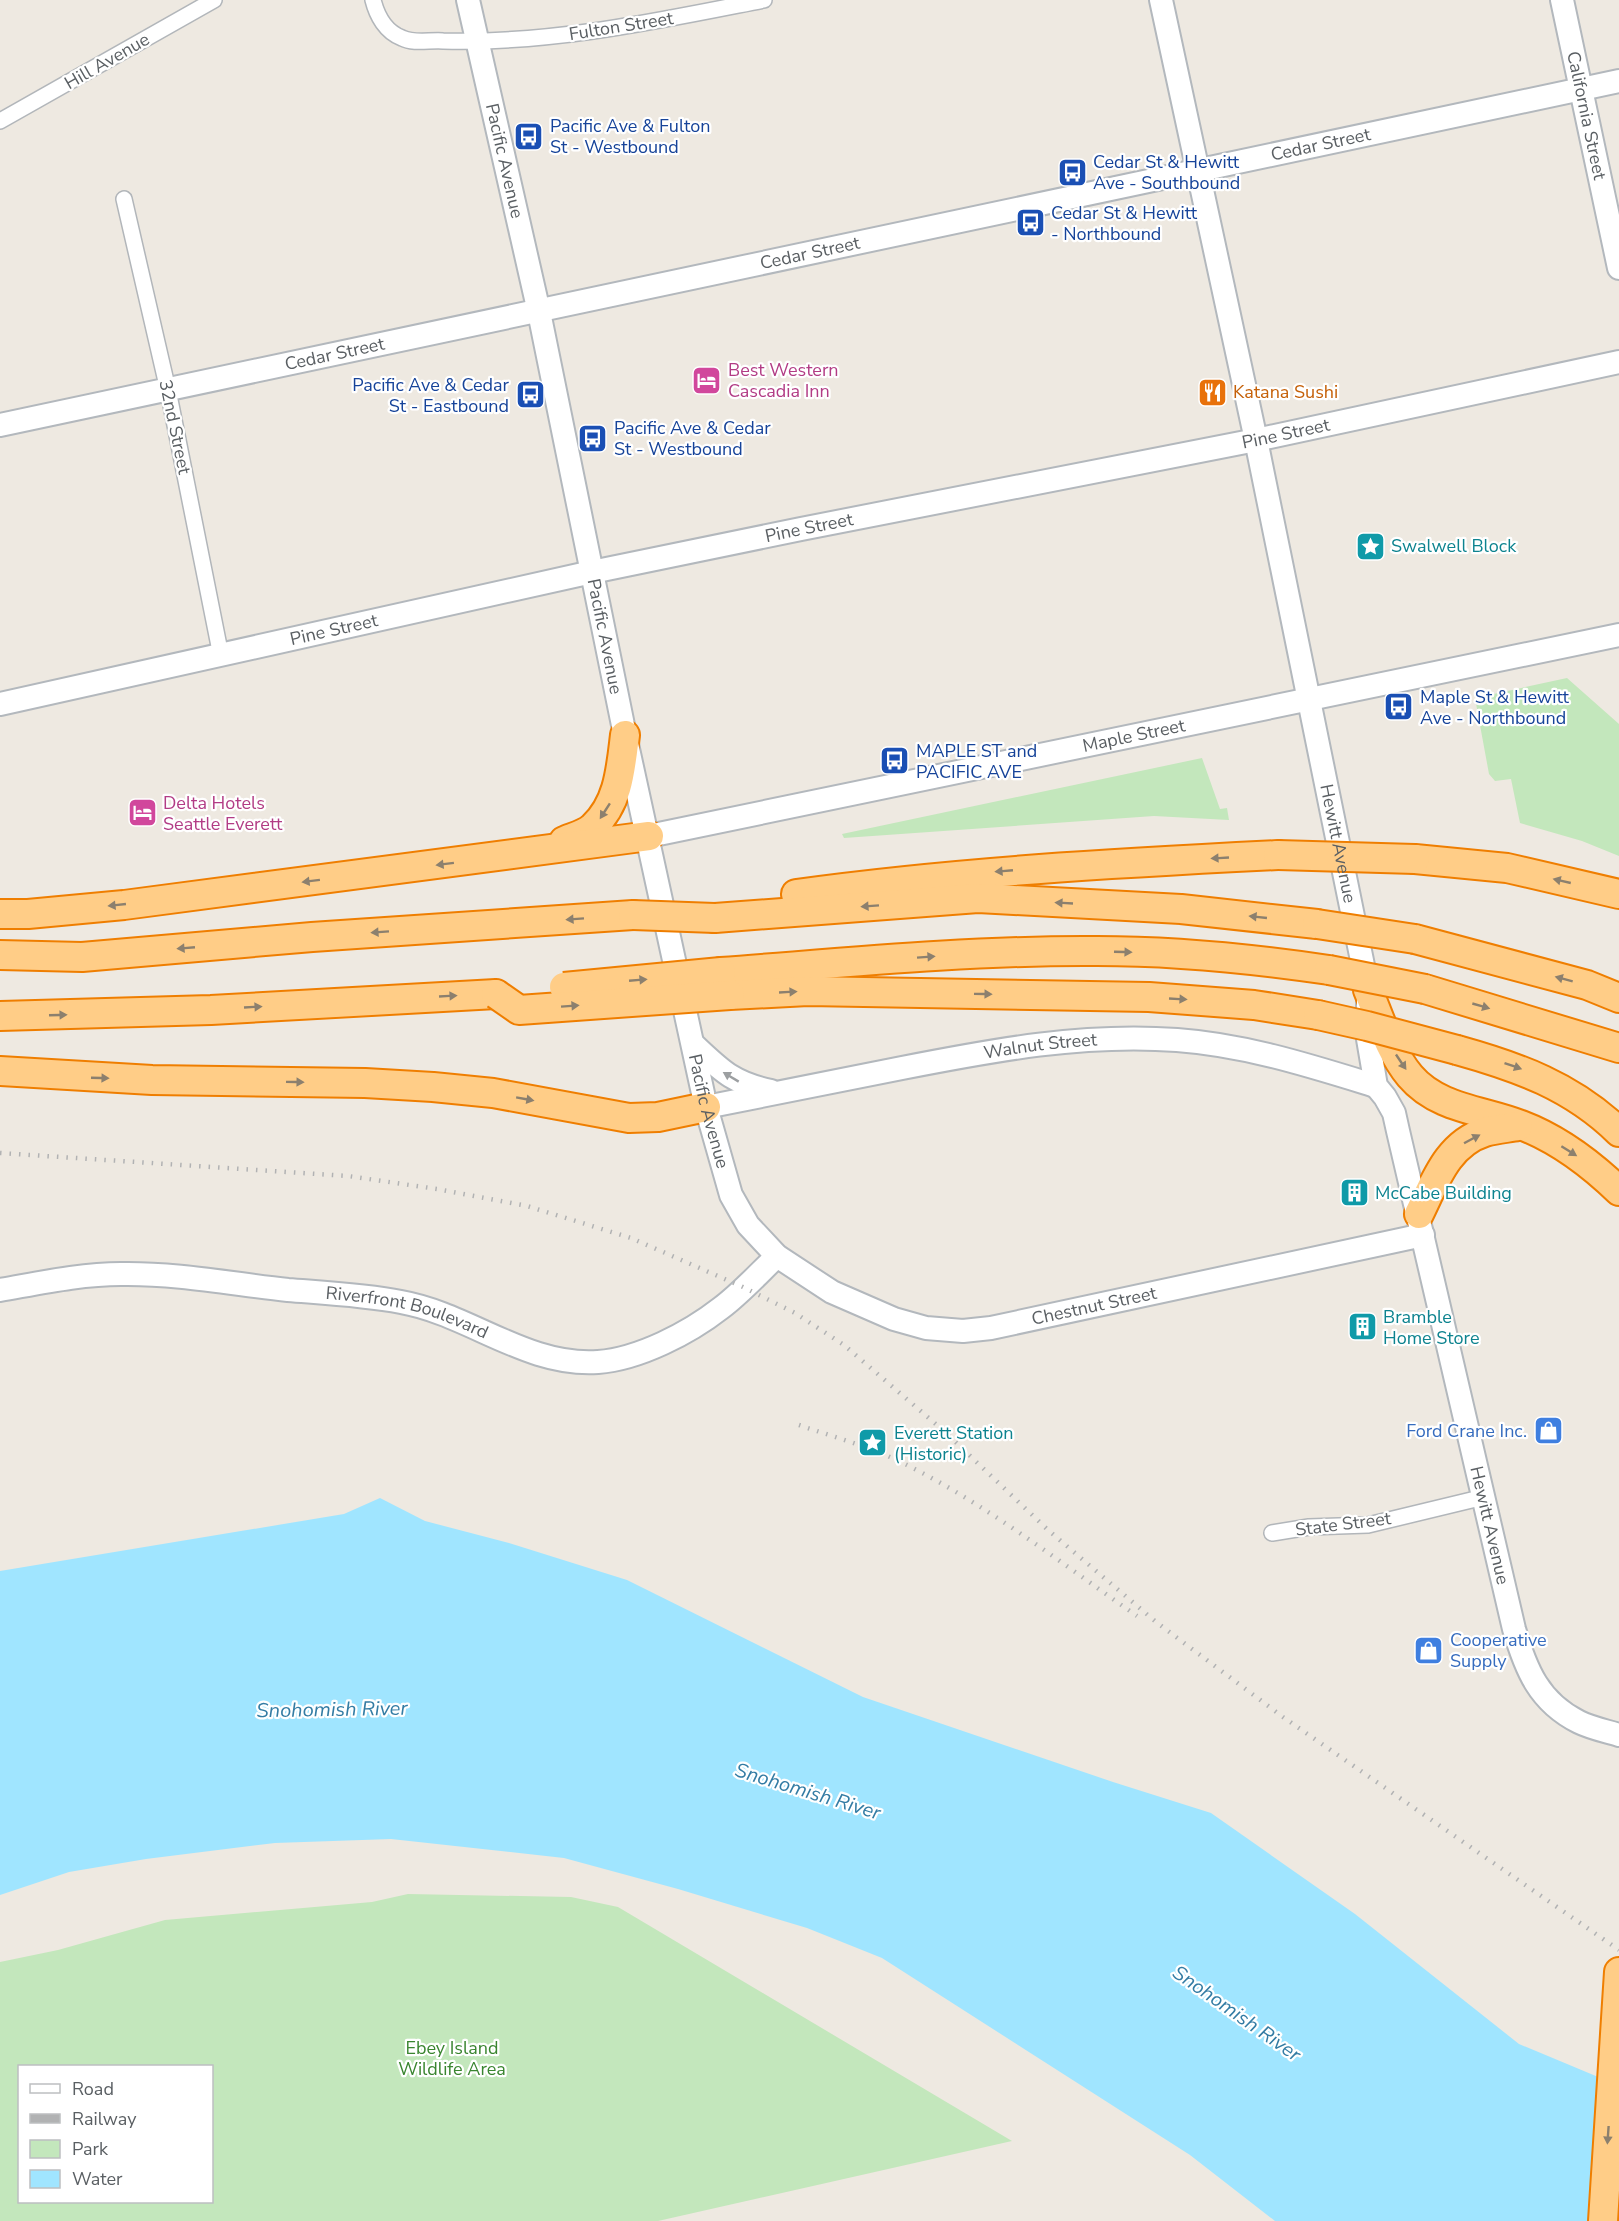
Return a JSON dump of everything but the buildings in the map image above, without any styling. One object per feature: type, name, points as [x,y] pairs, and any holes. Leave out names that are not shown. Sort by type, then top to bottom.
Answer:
[{"type":"highway","points":[[543,851],[592,828],[607,810],[619,783],[626,735]]},
{"type":"highway","points":[[0,914],[28,914],[124,905],[649,836]]},
{"type":"highway","points":[[713,911],[896,880],[1122,862],[1278,855],[1415,859],[1507,868],[1619,894]]},
{"type":"highway","points":[[0,955],[82,957],[312,937],[633,915],[978,898],[1181,909],[1317,924],[1415,939],[1587,985],[1619,998]]},
{"type":"highway","points":[[0,1016],[210,1010],[496,994],[519,1010],[934,956],[1084,951],[1173,954],[1270,962],[1329,970],[1425,989],[1619,1048]]},
{"type":"highway","points":[[726,984],[808,991],[1149,997],[1254,1005],[1368,1026],[1527,1071],[1580,1100],[1619,1132]]},
{"type":"highway","points":[[1368,990],[1394,1051],[1410,1076],[1434,1097],[1462,1108],[1523,1125],[1578,1156],[1598,1170],[1619,1191]]},
{"type":"highway","points":[[0,1071],[152,1080],[365,1083],[433,1087],[493,1093],[629,1118],[658,1117],[706,1107]]},
{"type":"highway","points":[[1421,1225],[1446,1160],[1457,1147],[1470,1138],[1486,1132],[1523,1125]]},
{"type":"highway","points":[[1603,2221],[1619,1971]]},
{"type":"street","name":"Hill Avenue","points":[[0,121],[214,0]]},
{"type":"street","points":[[373,0],[376,13],[391,33],[404,39],[478,42]]},
{"type":"street","name":"Pacific Avenue","points":[[468,0],[539,312],[626,735],[706,1107],[731,1195],[748,1225],[777,1256]]},
{"type":"street","name":"Fulton Street","points":[[478,42],[546,38],[626,27],[764,0]]},
{"type":"street","name":"Hewitt Avenue","points":[[1161,0],[1196,171],[1256,440],[1368,990],[1368,1039],[1376,1086],[1394,1113],[1514,1629],[1523,1660],[1532,1680],[1553,1706],[1579,1722],[1619,1735]]},
{"type":"street","name":"California Street","points":[[1562,0],[1619,268]]},
{"type":"street","name":"Cedar Street","points":[[0,425],[1619,81]]},
{"type":"street","name":"32nd Street","points":[[124,199],[168,390],[221,656]]},
{"type":"street","name":"Pine Street","points":[[0,704],[592,572],[1256,440],[1619,362]]},
{"type":"street","name":"Maple Street","points":[[649,836],[1619,635]]},
{"type":"street","name":"Walnut Street","points":[[706,1107],[996,1050],[1089,1039],[1142,1038],[1191,1042],[1270,1055],[1376,1086]]},
{"type":"street","points":[[693,1044],[727,1075],[749,1086],[779,1093]]},
{"type":"street","name":"Chestnut Street","points":[[777,1256],[832,1292],[894,1319],[926,1328],[963,1331],[991,1328],[1421,1225]]},
{"type":"street","name":"Riverfront Boulevard","points":[[0,1290],[59,1279],[121,1274],[167,1276],[401,1302],[453,1317],[537,1355],[573,1362],[599,1362],[622,1358],[662,1343],[686,1330],[721,1308],[777,1256]]},
{"type":"street","name":"State Street","points":[[1272,1533],[1309,1527],[1368,1525],[1484,1497]]},
{"type":"green space","points":[[1567,678],[1619,724],[1619,856],[1582,841],[1520,823],[1511,779],[1495,781],[1489,774],[1475,698]]},
{"type":"green space","points":[[1202,758],[1220,809],[1227,808],[1229,820],[1154,816],[844,838],[842,834]]},
{"type":"green space","name":"Ebey Island Wildlife Area","points":[[408,1894],[571,1897],[618,1907],[1012,2141],[658,2221],[0,2221],[0,1962],[58,1950],[165,1920],[372,1902]]},
{"type":"water","name":"Snohomish River","points":[[380,1498],[425,1521],[509,1543],[627,1580],[863,1697],[1211,1813],[1355,1914],[1519,2044],[1603,2079],[1619,2077],[1619,2221],[1275,2221],[1190,2155],[882,1958],[807,1928],[564,1858],[391,1839],[275,1843],[146,1859],[69,1872],[0,1895],[0,1571],[344,1514]]},
{"type":"railway","points":[[0,1153],[348,1176],[437,1189],[527,1206],[631,1238],[743,1287],[795,1313],[844,1345],[945,1432],[1048,1530],[1156,1622],[1283,1717],[1619,1950]]},
{"type":"railway","points":[[799,1425],[878,1452],[934,1479],[1023,1535],[1137,1616]]},
{"type":"place","name":"Pacific Ave & Fulton St - Westbound","points":[[529,136]]},
{"type":"place","name":"Cedar St & Hewitt Ave - Southbound","points":[[1072,172]]},
{"type":"place","name":"Cedar St & Hewitt - Northbound","points":[[1030,223]]},
{"type":"place","name":"Best Western Cascadia Inn","points":[[707,380]]},
{"type":"place","name":"Katana Sushi","points":[[1212,392]]},
{"type":"place","name":"Pacific Ave & Cedar St - Eastbound","points":[[530,395]]},
{"type":"place","name":"Pacific Ave & Cedar St - Westbound","points":[[593,438]]},
{"type":"place","name":"Swalwell Block","points":[[1370,546]]},
{"type":"place","name":"Maple St & Hewitt Ave - Northbound","points":[[1399,707]]},
{"type":"place","name":"MAPLE ST and PACIFIC AVE","points":[[895,761]]},
{"type":"place","name":"Delta Hotels Seattle Everett","points":[[142,813]]},
{"type":"place","name":"McCabe Building","points":[[1354,1193]]},
{"type":"place","name":"Bramble Home Store","points":[[1362,1327]]},
{"type":"place","name":"Ford Crane Inc.","points":[[1548,1431]]},
{"type":"place","name":"Everett Station (Historic)","points":[[873,1443]]},
{"type":"place","name":"Cooperative Supply","points":[[1429,1650]]}]
